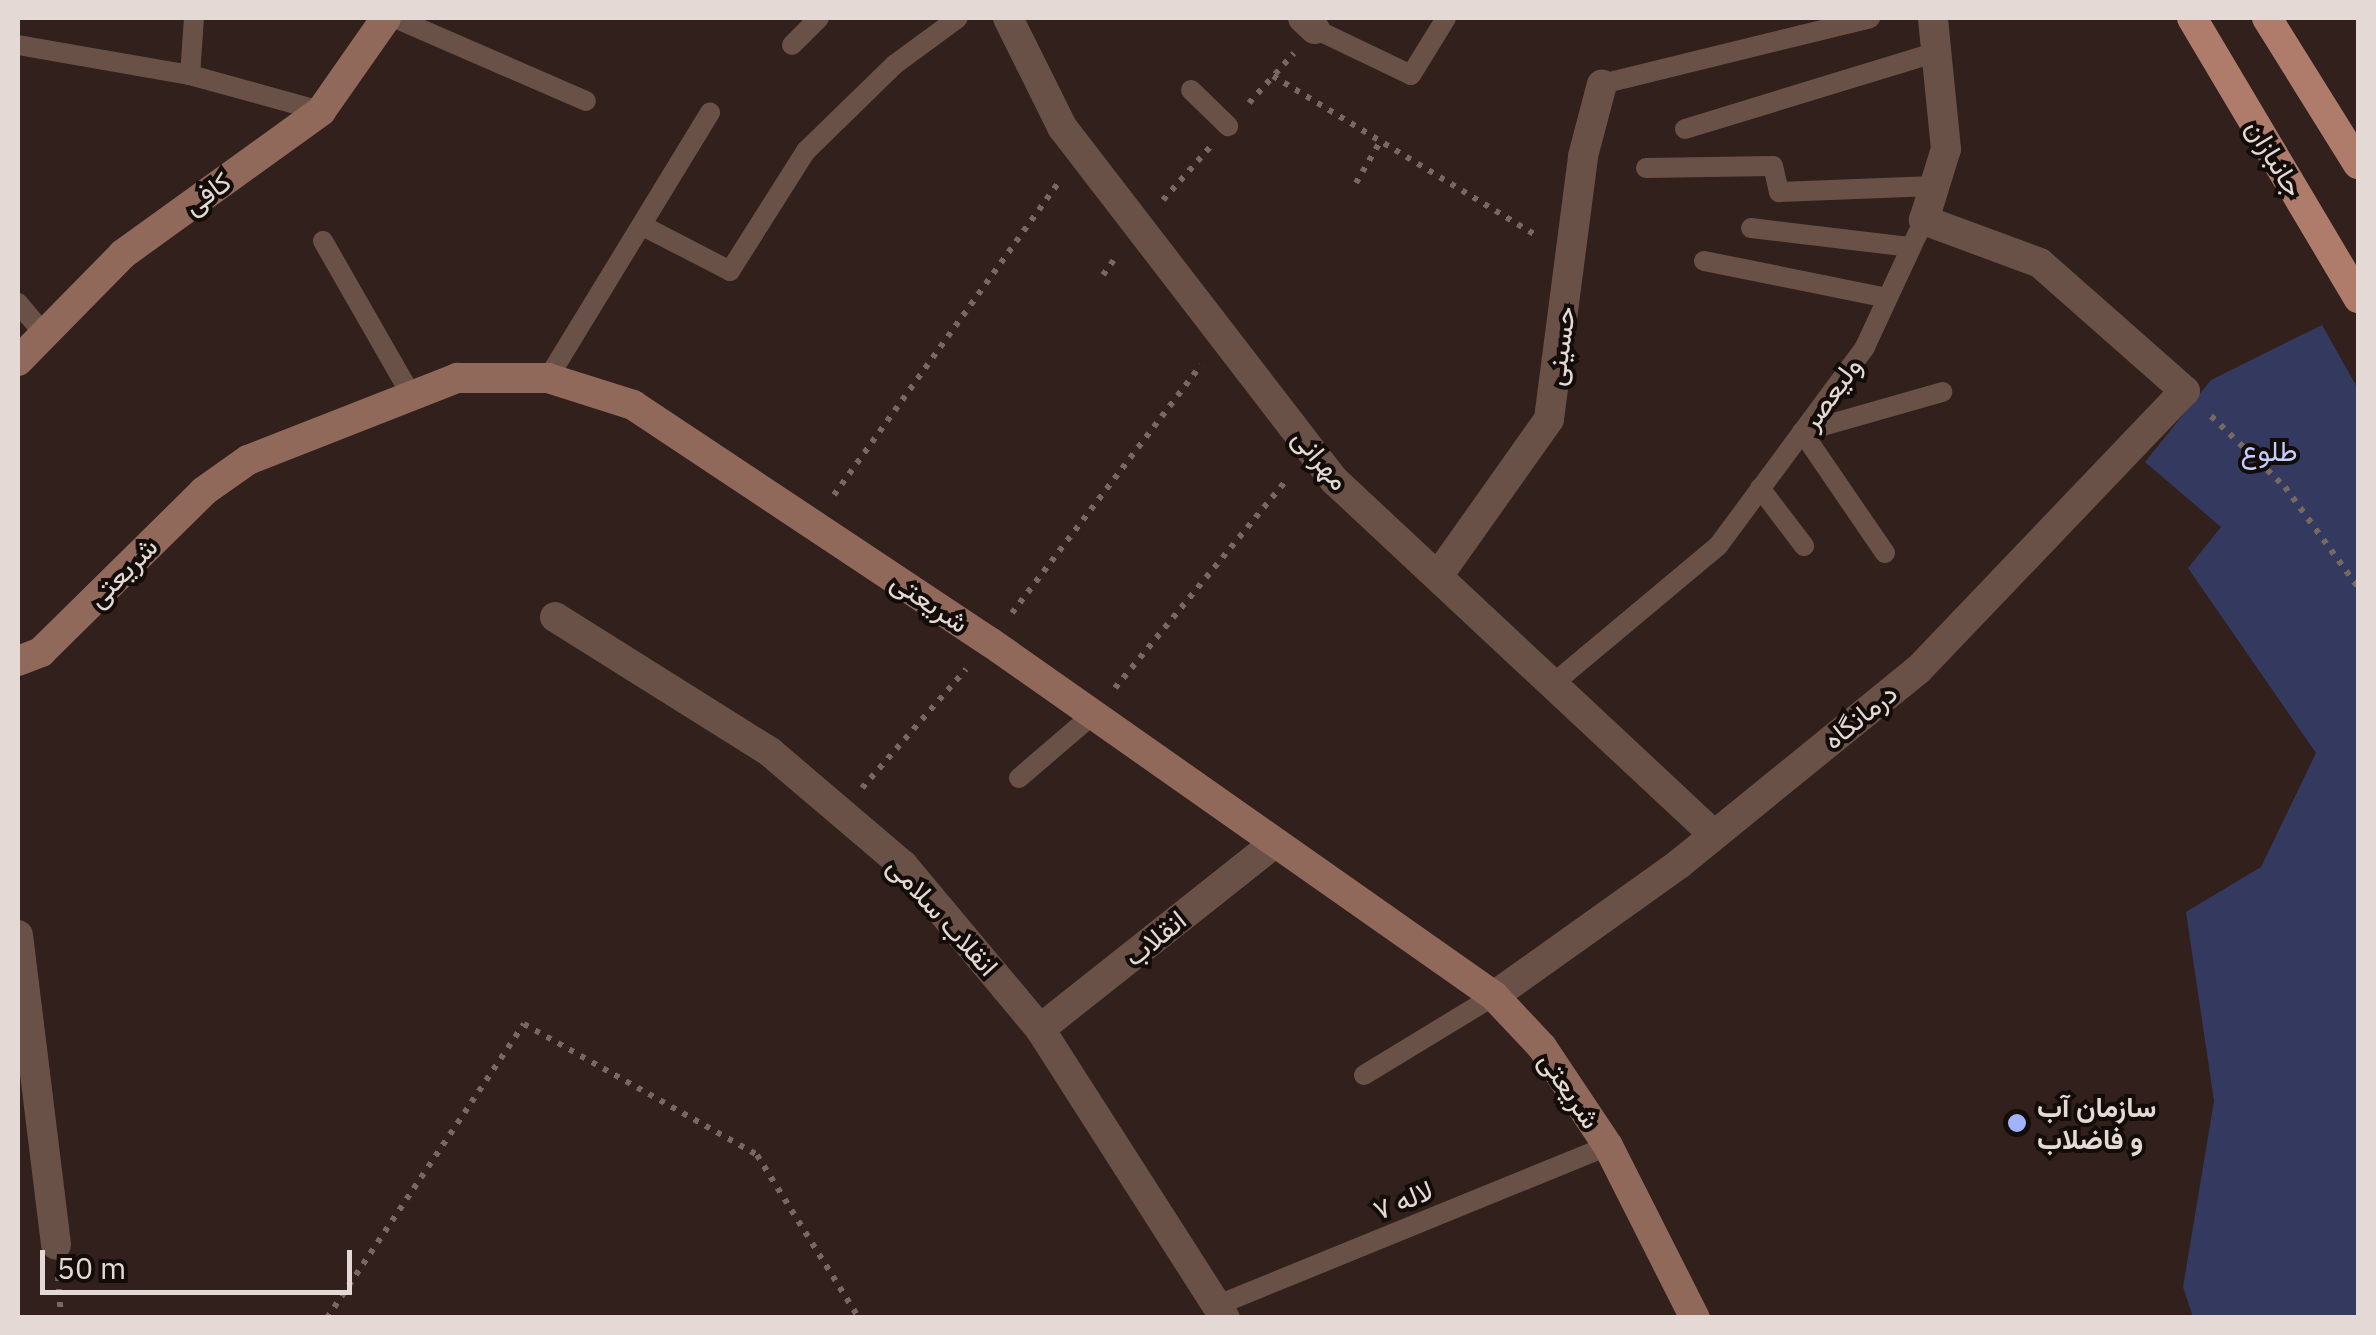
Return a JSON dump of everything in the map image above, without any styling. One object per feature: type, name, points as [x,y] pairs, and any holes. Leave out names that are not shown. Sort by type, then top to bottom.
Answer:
[{"type":"main road","name":"جانبازان","points":[[2192,18],[2358,298]]},
{"type":"main road","points":[[2266,18],[2358,164]]},
{"type":"street","name":"کافی","points":[[18,361],[123,254],[321,112],[386,18]]},
{"type":"street","name":"مهرانی","points":[[1008,18],[1080,151],[1312,450],[1438,576],[1714,834]]},
{"type":"street","name":"ولیعصر","points":[[1917,234],[1946,150],[1934,18]]},
{"type":"street","name":"حسینی","points":[[1438,576],[1550,418],[1570,256],[1602,84]]},
{"type":"street","points":[[1917,234],[2040,263],[2185,391]]},
{"type":"street","name":"شریعتی","points":[[18,661],[41,652],[204,491],[248,460],[410,393],[457,378],[548,378],[632,405],[990,642],[1271,846],[1494,996],[1542,1047],[1608,1146],[1695,1318]]},
{"type":"street","name":"درمانگاه","points":[[1494,996],[1714,834],[1918,670],[2185,391]]},
{"type":"street","name":"انقلاب سلامی","points":[[555,618],[770,752],[903,865],[1040,1030],[1221,1311]]},
{"type":"street","name":"انقلاب","points":[[1040,1030],[1271,846]]},
{"type":"street","points":[[18,935],[56,1245]]},
{"type":"lane","points":[[190,75],[194,18]]},
{"type":"lane","points":[[395,18],[586,101]]},
{"type":"lane","points":[[792,45],[819,18]]},
{"type":"lane","points":[[643,226],[730,272],[806,150],[958,18]]},
{"type":"lane","points":[[1309,23],[1411,75],[1446,18]]},
{"type":"lane","points":[[1602,84],[1870,18]]},
{"type":"lane","points":[[18,45],[190,75],[321,112]]},
{"type":"lane","points":[[1685,128],[1936,52]]},
{"type":"lane","points":[[1191,90],[1228,126]]},
{"type":"lane","points":[[548,378],[710,112]]},
{"type":"lane","points":[[1646,168],[1772,166],[1779,192],[1934,186]]},
{"type":"lane","points":[[1751,228],[1917,234]]},
{"type":"lane","name":"ولیعصر","points":[[1554,683],[1718,546],[1865,346],[1917,234]]},
{"type":"lane","points":[[322,241],[410,393]]},
{"type":"lane","points":[[1704,261],[1887,298]]},
{"type":"lane","points":[[18,303],[44,334]]},
{"type":"lane","points":[[1885,554],[1802,432],[1942,392]]},
{"type":"lane","points":[[1760,488],[1804,546]]},
{"type":"lane","points":[[1019,778],[1091,716]]},
{"type":"lane","points":[[1364,1075],[1494,996]]},
{"type":"lane","name":"لاله ۷","points":[[1221,1311],[1608,1146]]},
{"type":"path","points":[[1273,76],[1570,256]]},
{"type":"path","points":[[1356,183],[1380,142]]},
{"type":"path","points":[[813,525],[1080,151]]},
{"type":"path","points":[[841,812],[990,642],[1223,336]]},
{"type":"path","points":[[2185,391],[2284,486],[2358,586]]},
{"type":"path","points":[[1091,716],[1312,450]]},
{"type":"path","points":[[326,1318],[524,1024],[757,1155],[860,1318]]},
{"type":"green space","name":"طلوع","points":[[2322,325],[2358,389],[2358,1317],[2193,1317],[2183,1287],[2214,1101],[2186,912],[2261,867],[2316,753],[2188,568],[2221,527],[2145,462],[2211,380]]},
{"type":"place","name":"سازمان آب و فاضلاب","points":[[2017,1123]]}]
